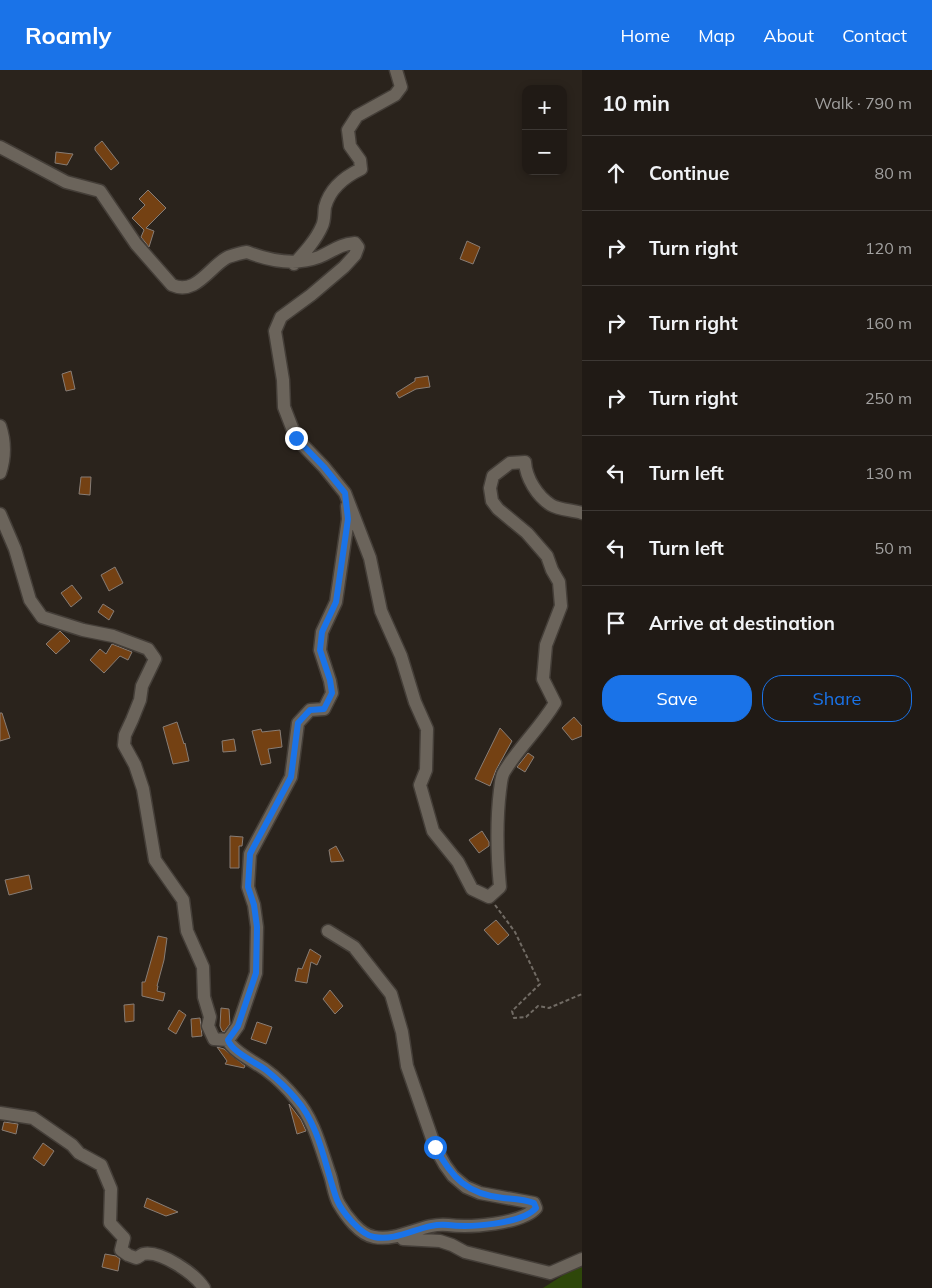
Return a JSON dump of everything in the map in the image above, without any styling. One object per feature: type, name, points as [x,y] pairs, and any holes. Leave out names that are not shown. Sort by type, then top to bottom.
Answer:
[{"type":"street","points":[[294,264],[309,248],[323,225],[326,205],[334,186],[361,169],[360,160],[350,146],[348,130],[356,116],[395,95],[401,87],[396,70]]},
{"type":"street","points":[[0,147],[66,182],[100,192],[136,244],[172,285],[180,288],[186,288],[210,273],[227,258],[247,252],[260,257],[294,264],[319,257],[343,244],[355,243],[358,247],[355,255],[344,267],[312,295],[280,317],[275,331],[283,380],[284,407],[296,438],[324,467],[345,493],[370,558],[381,611],[401,656],[415,702],[428,729],[426,770],[420,785],[433,832],[458,862],[472,889],[489,897],[500,887],[497,856],[497,813],[503,774],[522,746],[544,721],[554,703],[543,679],[546,645],[560,606],[559,582],[546,556],[528,533],[498,509],[492,501],[490,488],[493,476],[510,463],[525,462],[526,470],[536,491],[552,506],[582,513]]},
{"type":"street","points":[[0,426],[4,437],[0,473]]},
{"type":"street","points":[[228,1040],[238,1026],[256,973],[257,927],[254,905],[248,887],[250,854],[291,777],[298,723],[310,710],[324,709],[332,693],[330,680],[320,650],[322,632],[336,602],[348,519],[345,493]]},
{"type":"street","points":[[0,514],[15,549],[30,600],[42,617],[83,630],[113,636],[148,649],[155,659],[142,686],[140,700],[125,735],[124,745],[135,765],[143,789],[155,860],[184,900],[187,931],[203,967],[204,997],[210,1017],[208,1026],[214,1038],[228,1040]]},
{"type":"street","points":[[328,931],[354,947],[391,994],[402,1032],[408,1066],[435,1147],[453,1176],[466,1187],[480,1193],[534,1203],[536,1208],[532,1213],[501,1222],[463,1227],[432,1225],[390,1238]]},
{"type":"street","points":[[228,1040],[230,1045],[281,1082],[308,1115],[338,1202],[362,1232],[373,1237],[440,1241],[465,1252],[550,1273],[582,1259]]},
{"type":"street","points":[[0,1113],[33,1118],[72,1145],[79,1153],[101,1166],[111,1189],[110,1223],[124,1238],[121,1250],[136,1258],[144,1254],[165,1257],[184,1269],[201,1283],[204,1288]]},
{"type":"path","points":[[489,897],[515,932],[540,984],[512,1011],[514,1018],[526,1017],[538,1006],[549,1008],[582,994]]},
{"type":"green space","points":[[582,1263],[582,1288],[543,1288]]},
{"type":"building","points":[[102,141],[119,163],[111,170],[95,150],[95,147]]},
{"type":"building","points":[[56,152],[73,154],[67,165],[55,163]]},
{"type":"building","points":[[148,190],[166,208],[146,228],[154,231],[149,247],[141,237],[144,230],[132,218],[145,205],[139,199]]},
{"type":"building","points":[[467,241],[480,247],[473,264],[460,259]]},
{"type":"building","points":[[71,371],[75,389],[66,391],[62,374]]},
{"type":"building","points":[[428,376],[430,387],[416,389],[399,398],[396,393],[415,381],[415,378]]},
{"type":"building","points":[[81,477],[91,477],[90,495],[79,494]]},
{"type":"building","points":[[115,567],[123,583],[109,591],[101,575]]},
{"type":"building","points":[[72,585],[82,598],[71,607],[61,593]]},
{"type":"building","points":[[103,604],[114,611],[109,620],[98,612]]},
{"type":"building","points":[[60,631],[70,641],[56,654],[46,644]]},
{"type":"building","points":[[112,644],[132,652],[128,660],[120,656],[104,673],[90,660],[100,649],[106,654]]},
{"type":"building","points":[[0,713],[2,713],[10,738],[0,741]]},
{"type":"building","points":[[574,717],[582,726],[582,736],[572,740],[562,728]]},
{"type":"building","points":[[177,722],[189,761],[173,764],[163,727]]},
{"type":"building","points":[[500,728],[512,741],[496,770],[490,786],[475,779]]},
{"type":"building","points":[[261,729],[262,732],[280,730],[282,747],[268,749],[271,763],[261,765],[252,731]]},
{"type":"building","points":[[234,739],[236,751],[223,752],[222,741]]},
{"type":"building","points":[[528,753],[534,757],[525,772],[517,767]]},
{"type":"building","points":[[482,831],[489,842],[489,846],[479,853],[469,840]]},
{"type":"building","points":[[230,836],[243,837],[242,846],[239,846],[239,868],[230,868]]},
{"type":"building","points":[[336,846],[344,861],[331,862],[329,850]]},
{"type":"building","points":[[29,875],[32,889],[9,895],[5,880]]},
{"type":"building","points":[[496,920],[509,935],[498,945],[484,930]]},
{"type":"building","points":[[158,936],[167,938],[164,960],[157,986],[157,991],[165,993],[163,1001],[142,996],[142,982],[145,982]]},
{"type":"building","points":[[310,949],[321,956],[317,965],[311,962],[307,983],[295,981],[298,968],[302,969]]},
{"type":"building","points":[[330,990],[343,1006],[335,1014],[323,999]]},
{"type":"building","points":[[134,1004],[134,1021],[125,1022],[124,1005]]},
{"type":"building","points":[[221,1008],[229,1009],[230,1024],[224,1032],[220,1026]]},
{"type":"building","points":[[179,1010],[186,1015],[176,1034],[168,1029]]},
{"type":"building","points":[[200,1018],[202,1036],[192,1037],[191,1019]]},
{"type":"building","points":[[257,1022],[272,1027],[266,1044],[251,1039]]},
{"type":"building","points":[[217,1047],[224,1049],[245,1066],[244,1068],[225,1064],[227,1061]]},
{"type":"building","points":[[289,1104],[301,1120],[306,1131],[297,1134]]},
{"type":"building","points":[[4,1122],[18,1124],[16,1134],[2,1130]]},
{"type":"building","points":[[43,1143],[54,1151],[44,1166],[33,1158]]},
{"type":"building","points":[[147,1198],[178,1212],[166,1216],[144,1207]]},
{"type":"building","points":[[105,1254],[116,1256],[120,1259],[118,1271],[102,1267]]},
{"type":"route","points":[[296,438],[324,467],[345,493],[348,519],[336,602],[322,632],[320,650],[325,661],[332,693],[324,709],[310,710],[298,723],[291,777],[250,854],[248,887],[254,905],[257,927],[256,973],[238,1026],[228,1040],[230,1045],[281,1082],[308,1115],[338,1202],[362,1232],[373,1237],[390,1238],[432,1225],[463,1227],[501,1222],[532,1213],[536,1208],[534,1203],[525,1200],[502,1198],[480,1193],[466,1187],[453,1176],[435,1147]]}]
